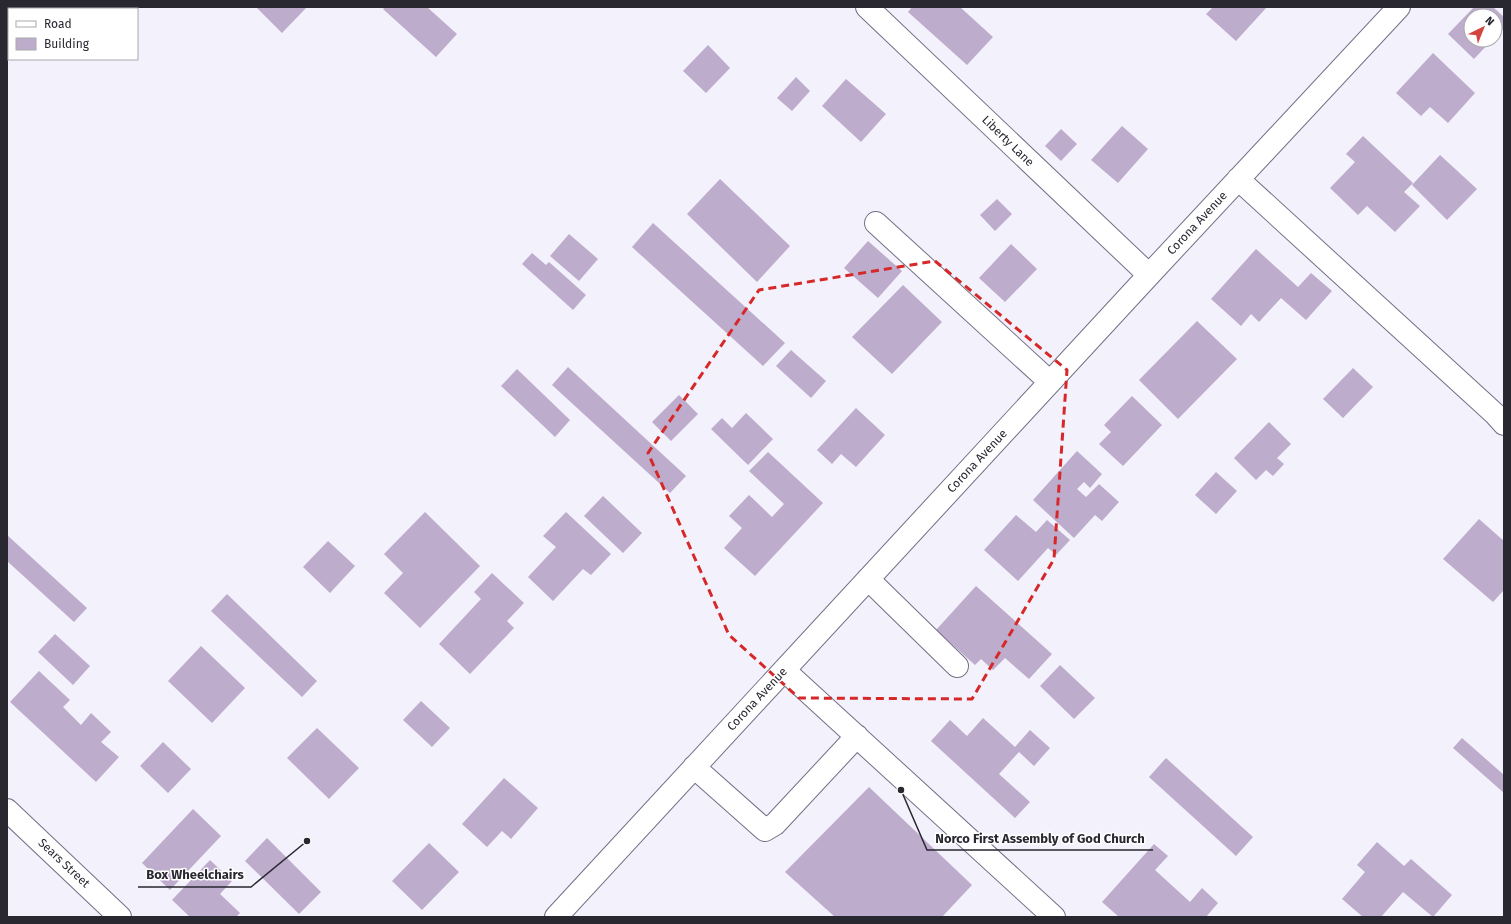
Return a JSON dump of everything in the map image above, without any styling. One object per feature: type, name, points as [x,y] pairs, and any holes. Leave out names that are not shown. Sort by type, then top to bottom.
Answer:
[{"type":"street","name":"Liberty Lane","points":[[867,7],[1149,274]]},
{"type":"street","name":"Corona Avenue","points":[[556,917],[1149,274],[1399,7]]},
{"type":"street","points":[[1238,179],[1495,414],[1504,424]]},
{"type":"street","points":[[876,223],[1050,382]]},
{"type":"street","points":[[868,579],[957,666]]},
{"type":"street","points":[[784,670],[1054,917]]},
{"type":"street","points":[[694,767],[765,830],[775,824],[857,736]]},
{"type":"street","name":"Sears Street","points":[[7,810],[120,917]]},
{"type":"highlighted area","points":[[935,261],[1067,370],[1054,559],[972,699],[799,698],[729,635],[648,453],[759,290]]},
{"type":"building","points":[[13,7],[56,8],[14,8]]},
{"type":"building","points":[[256,7],[307,7],[282,33]]},
{"type":"building","points":[[385,7],[427,7],[457,34],[436,57],[383,9]]},
{"type":"building","points":[[912,7],[960,7],[993,37],[967,65],[908,12]]},
{"type":"building","points":[[1213,7],[1267,7],[1236,41],[1206,14]]},
{"type":"building","points":[[1493,7],[1494,8],[1473,8]]},
{"type":"building","points":[[1503,16],[1504,17],[1503,29]]},
{"type":"building","points":[[1463,18],[1463,48],[1484,48],[1474,59],[1448,34]]},
{"type":"building","points":[[708,45],[730,68],[706,93],[683,71]]},
{"type":"building","points":[[1433,53],[1475,93],[1448,123],[1430,107],[1421,116],[1396,93]]},
{"type":"building","points":[[796,77],[810,91],[792,111],[777,98]]},
{"type":"building","points":[[846,79],[886,114],[861,142],[822,106]]},
{"type":"building","points":[[1122,126],[1148,149],[1118,183],[1091,160]]},
{"type":"building","points":[[1061,129],[1077,144],[1061,161],[1045,146]]},
{"type":"building","points":[[1363,136],[1413,183],[1404,192],[1420,206],[1395,232],[1367,206],[1358,215],[1330,188],[1355,162],[1346,154]]},
{"type":"building","points":[[1440,155],[1477,189],[1447,220],[1412,185]]},
{"type":"building","points":[[720,179],[790,246],[757,282],[687,214]]},
{"type":"building","points":[[997,199],[1012,214],[995,231],[980,215]]},
{"type":"building","points":[[653,223],[785,343],[763,366],[632,247]]},
{"type":"building","points":[[569,234],[598,259],[579,281],[550,256]]},
{"type":"building","points":[[868,241],[902,271],[878,298],[844,268]]},
{"type":"building","points":[[1011,244],[1037,269],[1005,302],[979,278]]},
{"type":"building","points":[[1256,249],[1298,287],[1311,273],[1332,291],[1306,320],[1281,298],[1259,322],[1251,314],[1241,326],[1211,299]]},
{"type":"building","points":[[532,253],[546,265],[549,262],[586,295],[573,310],[522,264]]},
{"type":"building","points":[[903,285],[942,322],[892,374],[852,337]]},
{"type":"building","points":[[1197,321],[1237,359],[1178,419],[1139,380]]},
{"type":"building","points":[[791,350],[826,381],[811,398],[776,366]]},
{"type":"building","points":[[568,367],[686,476],[670,493],[552,385]]},
{"type":"building","points":[[1353,368],[1373,387],[1343,418],[1323,399]]},
{"type":"building","points":[[517,369],[570,420],[555,437],[501,386]]},
{"type":"building","points":[[679,395],[698,414],[671,441],[652,422]]},
{"type":"building","points":[[1132,396],[1162,425],[1123,466],[1099,444],[1111,432],[1104,425]]},
{"type":"building","points":[[856,408],[885,435],[856,467],[841,454],[832,464],[817,450]]},
{"type":"building","points":[[746,413],[773,439],[748,465],[711,429],[722,418],[732,428]]},
{"type":"building","points":[[1269,422],[1291,444],[1277,458],[1284,464],[1273,476],[1266,470],[1256,480],[1234,458]]},
{"type":"building","points":[[1077,451],[1102,474],[1090,488],[1084,482],[1077,489],[1086,497],[1099,484],[1119,502],[1102,521],[1095,515],[1074,538],[1033,500]]},
{"type":"building","points":[[768,452],[823,503],[755,576],[724,548],[742,528],[729,516],[749,495],[772,517],[784,504],[749,471]]},
{"type":"building","points":[[1216,472],[1237,491],[1216,514],[1195,495]]},
{"type":"building","points":[[603,496],[642,533],[623,553],[584,516]]},
{"type":"building","points":[[425,512],[480,566],[420,628],[384,593],[403,573],[384,554]]},
{"type":"building","points":[[566,512],[611,554],[591,575],[583,569],[553,601],[528,577],[556,547],[543,536]]},
{"type":"building","points":[[1016,515],[1036,532],[1047,520],[1070,540],[1056,555],[1048,548],[1018,581],[984,550]]},
{"type":"building","points":[[1479,519],[1504,541],[1504,590],[1493,602],[1443,559]]},
{"type":"building","points":[[7,535],[87,608],[74,622],[7,561]]},
{"type":"building","points":[[328,541],[355,566],[330,593],[303,567]]},
{"type":"building","points":[[492,573],[524,603],[507,621],[514,628],[470,674],[439,644],[481,599],[474,592]]},
{"type":"building","points":[[976,586],[1052,654],[1029,679],[1005,658],[993,670],[981,659],[975,665],[936,630]]},
{"type":"building","points":[[227,594],[317,681],[302,697],[211,611]]},
{"type":"building","points":[[55,634],[90,666],[73,685],[38,652]]},
{"type":"building","points":[[201,646],[245,688],[212,723],[168,681]]},
{"type":"building","points":[[1060,665],[1095,698],[1074,719],[1040,686]]},
{"type":"building","points":[[39,671],[70,700],[63,707],[81,725],[91,713],[111,732],[101,742],[119,757],[96,782],[10,702]]},
{"type":"building","points":[[421,701],[450,728],[432,747],[403,720]]},
{"type":"building","points":[[983,718],[1015,747],[1030,730],[1050,748],[1034,766],[1019,752],[999,774],[1030,802],[1015,818],[931,741],[950,720],[967,736]]},
{"type":"building","points":[[317,728],[359,768],[329,799],[287,758]]},
{"type":"building","points":[[1462,738],[1504,775],[1504,793],[1453,748]]},
{"type":"building","points":[[163,742],[191,769],[168,793],[140,766]]},
{"type":"building","points":[[1166,758],[1253,837],[1236,856],[1149,777]]},
{"type":"building","points":[[504,778],[538,808],[511,839],[502,831],[487,847],[462,824]]},
{"type":"building","points":[[869,787],[972,885],[942,917],[835,917],[785,872]]},
{"type":"building","points":[[193,809],[221,836],[170,890],[142,863]]},
{"type":"building","points":[[267,838],[321,892],[299,914],[245,861]]},
{"type":"building","points":[[1377,842],[1404,866],[1411,859],[1452,895],[1433,917],[1403,892],[1381,917],[1363,917],[1342,899],[1365,872],[1357,865]]},
{"type":"building","points":[[429,843],[459,872],[422,910],[392,881]]},
{"type":"building","points":[[1154,844],[1168,856],[1155,870],[1190,902],[1202,888],[1218,903],[1206,917],[1119,917],[1102,902]]},
{"type":"building","points":[[210,860],[232,881],[220,894],[240,913],[236,917],[190,917],[172,900]]},
{"type":"place","name":"Norco First Assembly of God Church","points":[[901,790]]},
{"type":"place","name":"Box Wheelchairs","points":[[307,841]]}]
